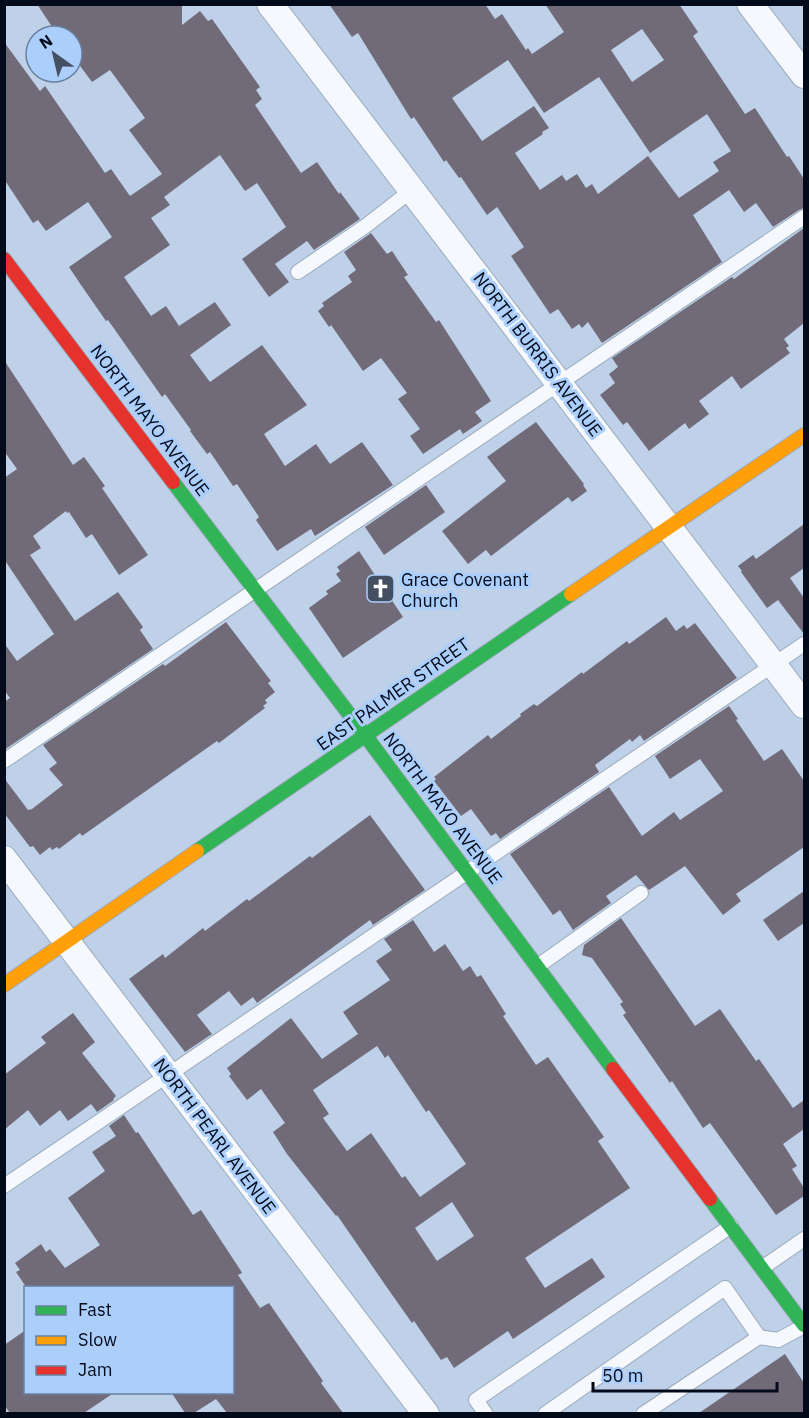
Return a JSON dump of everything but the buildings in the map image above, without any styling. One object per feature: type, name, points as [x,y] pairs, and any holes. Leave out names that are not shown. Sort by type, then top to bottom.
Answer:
[{"type":"street","name":"NORTH BURRIS AVENUE","points":[[270,4],[804,705]]},
{"type":"street","points":[[750,4],[804,75]]},
{"type":"street","name":"NORTH MAYO AVENUE","points":[[4,259],[468,872],[804,1325]]},
{"type":"street","name":"EAST PALMER STREET","points":[[4,985],[804,435]]},
{"type":"street","name":"NORTH PEARL AVENUE","points":[[4,859],[426,1413]]},
{"type":"lane","points":[[298,272],[367,225],[412,190]]},
{"type":"lane","points":[[4,761],[804,217]]},
{"type":"lane","points":[[4,1186],[170,1076],[804,644]]},
{"type":"lane","points":[[538,966],[641,893]]},
{"type":"lane","points":[[486,1413],[476,1400],[730,1226]]},
{"type":"lane","points":[[762,1268],[803,1243]]},
{"type":"lane","points":[[545,1413],[725,1288],[759,1337]]},
{"type":"lane","points":[[643,1413],[759,1337],[777,1340],[804,1325]]},
{"type":"traffic: fast","points":[[173,482],[365,735],[613,1069]]},
{"type":"traffic: fast","points":[[197,851],[571,594]]},
{"type":"traffic: fast","points":[[710,1199],[804,1325]]},
{"type":"traffic: slow","points":[[571,594],[804,435]]},
{"type":"traffic: slow","points":[[4,985],[197,851]]},
{"type":"traffic: jam","points":[[4,259],[173,482]]},
{"type":"traffic: jam","points":[[613,1069],[710,1199]]},
{"type":"place","name":"Grace Covenant Church","points":[[380,589]]}]
